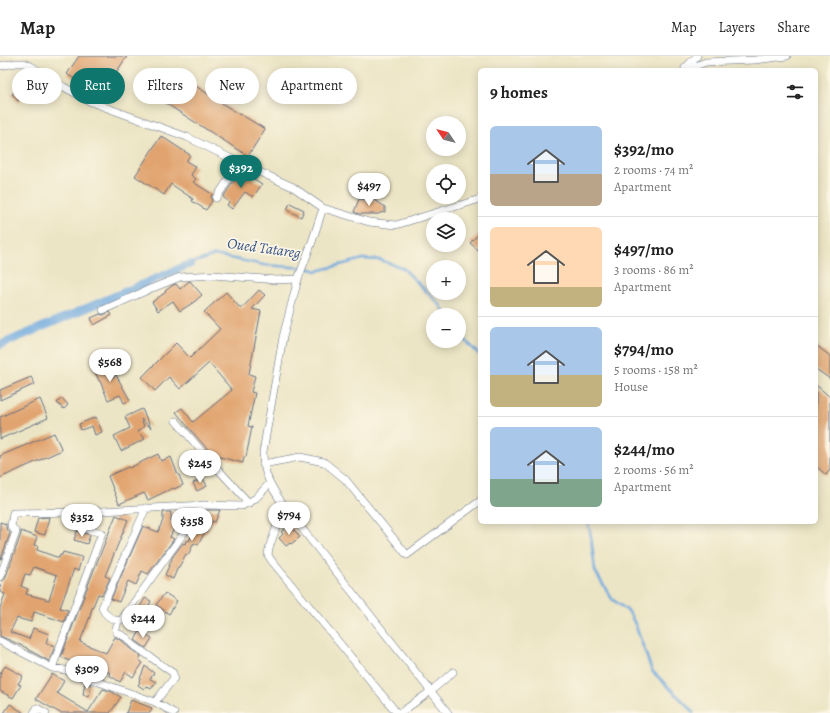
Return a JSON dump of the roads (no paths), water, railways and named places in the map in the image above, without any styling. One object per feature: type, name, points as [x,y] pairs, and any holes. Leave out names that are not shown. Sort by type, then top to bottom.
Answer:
[{"type":"street","points":[[686,68],[698,56]]},
{"type":"street","points":[[690,68],[706,62],[755,60],[787,56]]},
{"type":"street","points":[[0,66],[16,63],[31,66],[64,88],[91,102],[187,137],[293,187],[323,208],[368,222],[396,225],[478,201]]},
{"type":"street","points":[[216,198],[240,163]]},
{"type":"street","points":[[323,208],[298,279],[284,337],[263,452],[263,464],[270,483],[284,506],[448,713]]},
{"type":"street","points":[[103,310],[180,277],[213,275],[276,280],[298,279]]},
{"type":"street","points":[[176,421],[249,503]]},
{"type":"street","points":[[263,464],[300,457],[324,462],[345,479],[407,555],[478,502]]},
{"type":"street","points":[[0,577],[16,532],[11,526],[13,513],[85,512],[204,505],[242,506],[256,498],[270,483]]},
{"type":"street","points":[[155,702],[174,678],[173,673],[132,644],[127,638],[116,632],[116,629],[118,621],[122,619],[204,505]]},
{"type":"street","points":[[284,506],[269,548],[268,555],[270,560],[397,713]]},
{"type":"street","points":[[118,621],[104,613],[102,608],[146,508]]},
{"type":"street","points":[[52,668],[102,533],[79,527],[85,512]]},
{"type":"street","points":[[0,642],[52,668],[65,670],[155,702],[174,713]]},
{"type":"street","points":[[400,713],[431,691],[454,672]]},
{"type":"street","points":[[34,713],[37,708],[46,713]]},
{"type":"waterway","name":"Oued Tatareg","points":[[190,264],[215,255],[264,265],[307,268],[317,271],[363,259],[380,260],[403,268],[442,308]]},
{"type":"waterway","name":"Oued Tatareg","points":[[0,345],[190,264]]},
{"type":"waterway","name":"Oued Tatareg","points":[[466,341],[478,353]]},
{"type":"waterway","name":"Oued Tatareg","points":[[588,524],[595,571],[612,599],[629,612],[635,624],[652,671],[692,710],[693,713]]}]
